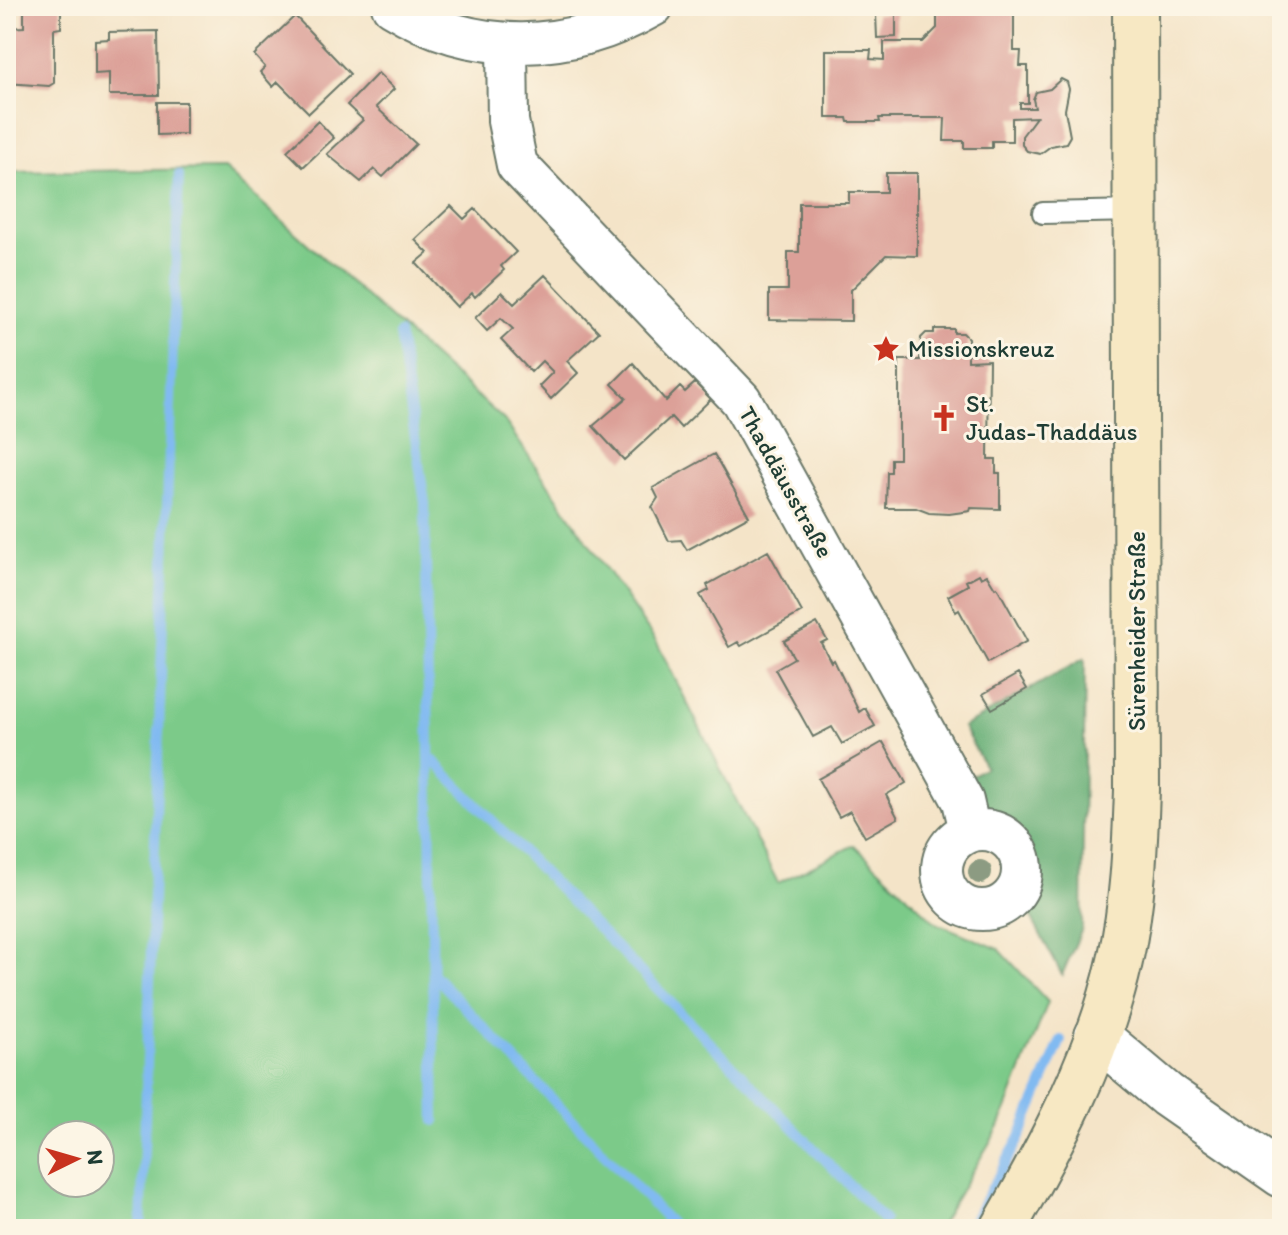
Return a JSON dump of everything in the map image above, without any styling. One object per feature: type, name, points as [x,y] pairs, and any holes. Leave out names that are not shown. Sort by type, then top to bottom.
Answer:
[{"type":"main road","name":"Sürenheider Straße","points":[[1003,1229],[1050,1147],[1097,1036],[1120,962],[1133,885],[1137,790],[1135,6]]},
{"type":"street","points":[[392,6],[414,20],[458,37],[507,44],[559,42],[624,22],[653,6]]},
{"type":"street","name":"Thaddäusstraße","points":[[507,44],[508,121],[517,165],[741,400],[963,801],[970,831]]},
{"type":"street","points":[[1097,1036],[1167,1095],[1282,1175]]},
{"type":"lane","points":[[1043,213],[1136,211]]},
{"type":"green space","points":[[224,169],[504,420],[657,643],[778,883],[854,845],[936,923],[999,949],[1048,1002],[999,1127],[938,1229],[6,1229],[6,172]]},
{"type":"green space","points":[[1085,658],[1082,929],[1062,975],[1023,902],[1035,879],[1028,844],[1002,824],[985,817],[966,779],[985,767],[963,727]]},
{"type":"building","points":[[24,6],[61,6],[61,28],[54,29],[54,83],[49,86],[6,83],[6,28],[24,27]]},
{"type":"building","points":[[937,6],[1014,6],[1014,51],[1021,51],[1020,66],[1028,66],[1028,103],[1020,103],[1020,108],[1035,108],[1033,99],[1036,92],[1050,89],[1061,79],[1067,82],[1069,89],[1065,110],[1070,136],[1066,143],[1051,146],[1040,154],[1027,151],[1022,145],[1022,136],[1036,117],[1012,118],[1012,141],[992,141],[992,148],[964,148],[964,141],[944,141],[945,118],[879,118],[880,122],[848,122],[847,118],[826,118],[826,50],[871,50],[870,59],[884,60],[884,42],[923,42],[937,28]]},
{"type":"building","points":[[896,13],[896,37],[877,38],[876,14]]},
{"type":"building","points":[[295,16],[350,74],[309,113],[278,82],[273,87],[260,72],[265,67],[254,55]]},
{"type":"building","points":[[158,31],[159,95],[109,95],[109,73],[95,74],[95,40],[109,39],[109,32]]},
{"type":"building","points":[[378,73],[394,89],[376,107],[416,144],[383,177],[374,169],[361,182],[327,154],[363,120],[347,105]]},
{"type":"building","points":[[157,102],[186,102],[186,134],[157,135]]},
{"type":"building","points":[[318,121],[334,138],[303,167],[287,151]]},
{"type":"building","points":[[886,173],[917,173],[917,256],[886,255],[851,290],[851,321],[769,320],[769,290],[788,290],[788,252],[799,252],[799,203],[849,203],[849,192],[886,192]]},
{"type":"building","points":[[451,206],[464,219],[475,209],[516,252],[501,266],[504,270],[475,297],[472,293],[457,307],[416,263],[428,253],[415,240]]},
{"type":"building","points":[[545,275],[599,332],[567,361],[578,373],[551,399],[539,386],[553,372],[542,361],[531,372],[501,340],[513,329],[501,318],[487,331],[475,318],[502,292],[514,304]]},
{"type":"building","name":"St. Judas-Thaddäus","points":[[934,329],[954,329],[954,333],[963,333],[968,338],[968,361],[989,360],[988,459],[996,459],[996,473],[1000,473],[1000,509],[971,508],[970,511],[949,514],[929,513],[916,508],[886,508],[887,472],[891,472],[891,459],[899,459],[899,360],[920,360],[921,338],[926,333],[934,333]]},
{"type":"building","points":[[633,363],[666,401],[680,387],[685,392],[695,383],[711,399],[681,428],[671,417],[624,460],[593,426],[626,398],[612,384]]},
{"type":"building","points":[[714,454],[749,516],[687,550],[681,540],[669,541],[652,507],[658,498],[653,488]]},
{"type":"building","points":[[768,551],[802,612],[741,646],[738,642],[729,647],[700,595],[709,590],[707,585]]},
{"type":"building","points":[[979,574],[981,578],[987,575],[997,587],[1027,641],[988,663],[948,596],[968,585],[966,581]]},
{"type":"building","points":[[817,623],[827,640],[821,643],[831,662],[834,660],[859,712],[865,708],[875,726],[842,744],[832,727],[813,737],[775,669],[794,658],[784,641]]},
{"type":"building","points":[[1018,674],[1027,689],[992,709],[983,694]]},
{"type":"building","points":[[883,742],[906,783],[886,795],[898,818],[865,837],[850,811],[839,817],[818,779]]},
{"type":"waterway","points":[[141,1229],[179,175]]},
{"type":"waterway","points":[[399,334],[425,503],[435,1121]]},
{"type":"waterway","points":[[431,758],[884,1220]]},
{"type":"waterway","points":[[434,975],[676,1229]]},
{"type":"waterway","points":[[969,1229],[1019,1139],[1061,1040]]},
{"type":"place","name":"Missionskreuz","points":[[886,349]]},
{"type":"place","name":"St. Judas-Thaddäus","points":[[944,418]]}]
